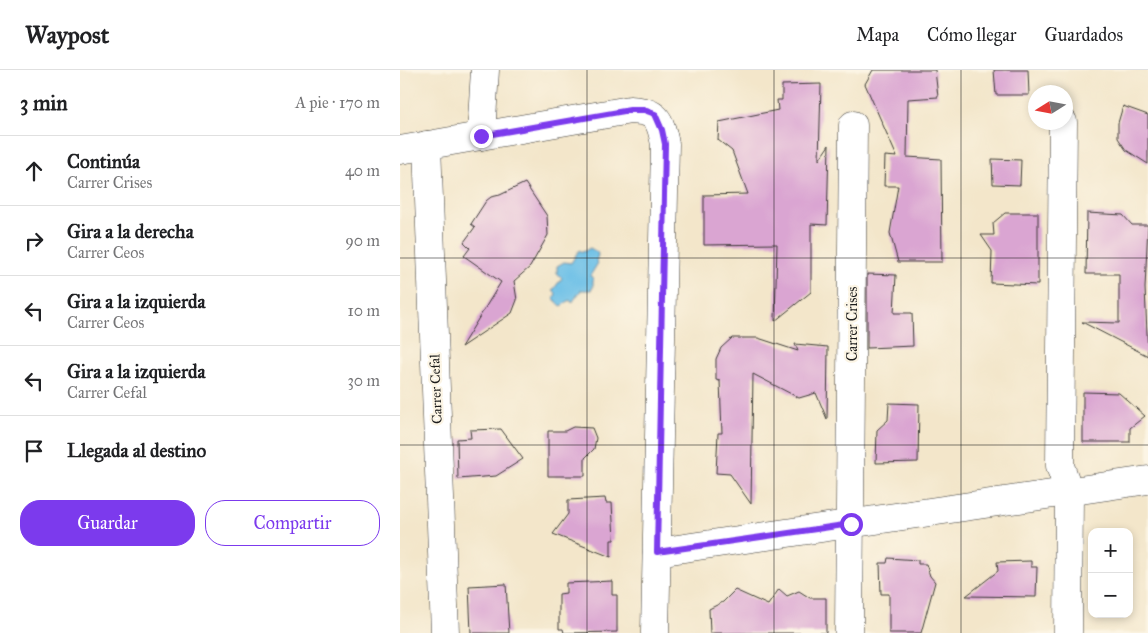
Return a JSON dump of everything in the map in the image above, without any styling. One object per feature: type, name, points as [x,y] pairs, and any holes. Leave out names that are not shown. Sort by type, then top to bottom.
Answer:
[{"type":"street","points":[[481,136],[485,70]]},
{"type":"street","points":[[400,150],[630,110],[644,110],[655,114],[662,130],[665,144],[655,633]]},
{"type":"street","name":"Carrer Crises","points":[[849,633],[853,125]]},
{"type":"street","points":[[1063,130],[1060,466],[1069,491],[1068,633]]},
{"type":"street","name":"Carrer Cefal","points":[[426,145],[445,633]]},
{"type":"street","points":[[657,552],[1148,480]]},
{"type":"water","points":[[590,248],[597,252],[598,255],[596,261],[598,263],[590,276],[593,278],[593,288],[591,290],[581,290],[572,303],[570,300],[561,306],[554,299],[556,293],[553,290],[562,278],[557,273],[557,266],[564,262],[571,263],[579,250],[583,252]]},
{"type":"building","points":[[873,70],[935,70],[938,97],[908,99],[907,157],[941,159],[942,262],[898,262],[890,233],[898,186],[884,186],[885,156],[897,157],[865,84]]},
{"type":"building","points":[[994,70],[1028,70],[1028,95],[996,95]]},
{"type":"building","points":[[821,84],[819,160],[829,145],[827,225],[811,224],[811,292],[775,321],[777,244],[704,245],[704,195],[748,194],[732,151],[718,140],[719,122],[778,110],[777,100],[782,100],[782,85]]},
{"type":"building","points":[[1123,106],[1148,115],[1148,164],[1126,150],[1118,138],[1118,123]]},
{"type":"building","points":[[992,159],[1021,160],[1020,185],[993,184]]},
{"type":"building","points":[[525,183],[547,216],[548,235],[530,267],[514,281],[517,300],[512,313],[461,347],[501,282],[464,256],[470,248],[464,242],[475,227],[471,224],[486,201],[491,197],[500,195]]},
{"type":"building","points":[[1005,213],[1038,213],[1038,285],[991,283],[992,251],[981,235],[994,235],[993,223]]},
{"type":"building","points":[[1087,213],[1123,215],[1132,225],[1148,225],[1145,288],[1148,356],[1082,322],[1119,323],[1119,274],[1086,274]]},
{"type":"building","points":[[867,274],[896,275],[894,313],[912,313],[913,346],[867,348]]},
{"type":"building","points":[[732,338],[758,338],[798,351],[795,344],[828,347],[827,419],[816,393],[799,398],[753,374],[751,504],[730,474],[716,473],[718,433],[722,433],[720,381],[716,380],[716,359],[721,348]]},
{"type":"building","points":[[1083,392],[1119,393],[1145,416],[1130,428],[1130,442],[1083,442]]},
{"type":"building","points":[[889,403],[919,404],[918,462],[876,463],[877,430],[888,420]]},
{"type":"building","points":[[573,427],[592,428],[596,438],[594,449],[585,458],[585,476],[548,476],[548,431],[565,431]]},
{"type":"building","points":[[501,429],[523,459],[496,476],[458,479],[457,439],[471,438],[470,430]]},
{"type":"building","points":[[605,498],[606,503],[612,503],[614,540],[611,540],[611,557],[553,534],[568,514],[568,500]]},
{"type":"building","points":[[888,558],[918,560],[918,564],[926,564],[930,576],[935,582],[921,633],[889,633],[889,594],[881,594],[880,563],[887,563]]},
{"type":"building","points":[[1031,561],[1031,567],[1037,567],[1036,597],[966,596],[998,571],[997,562]]},
{"type":"building","points":[[612,581],[612,595],[617,595],[617,632],[564,633],[563,629],[559,629],[559,594],[566,593],[566,583]]},
{"type":"building","points":[[506,584],[509,633],[471,633],[469,586]]},
{"type":"building","points":[[779,589],[787,596],[799,591],[810,598],[826,598],[826,633],[710,633],[709,609],[723,602],[735,590],[768,605]]},
{"type":"route","points":[[481,136],[630,110],[644,110],[655,114],[662,130],[665,144],[657,552],[851,524]]}]
